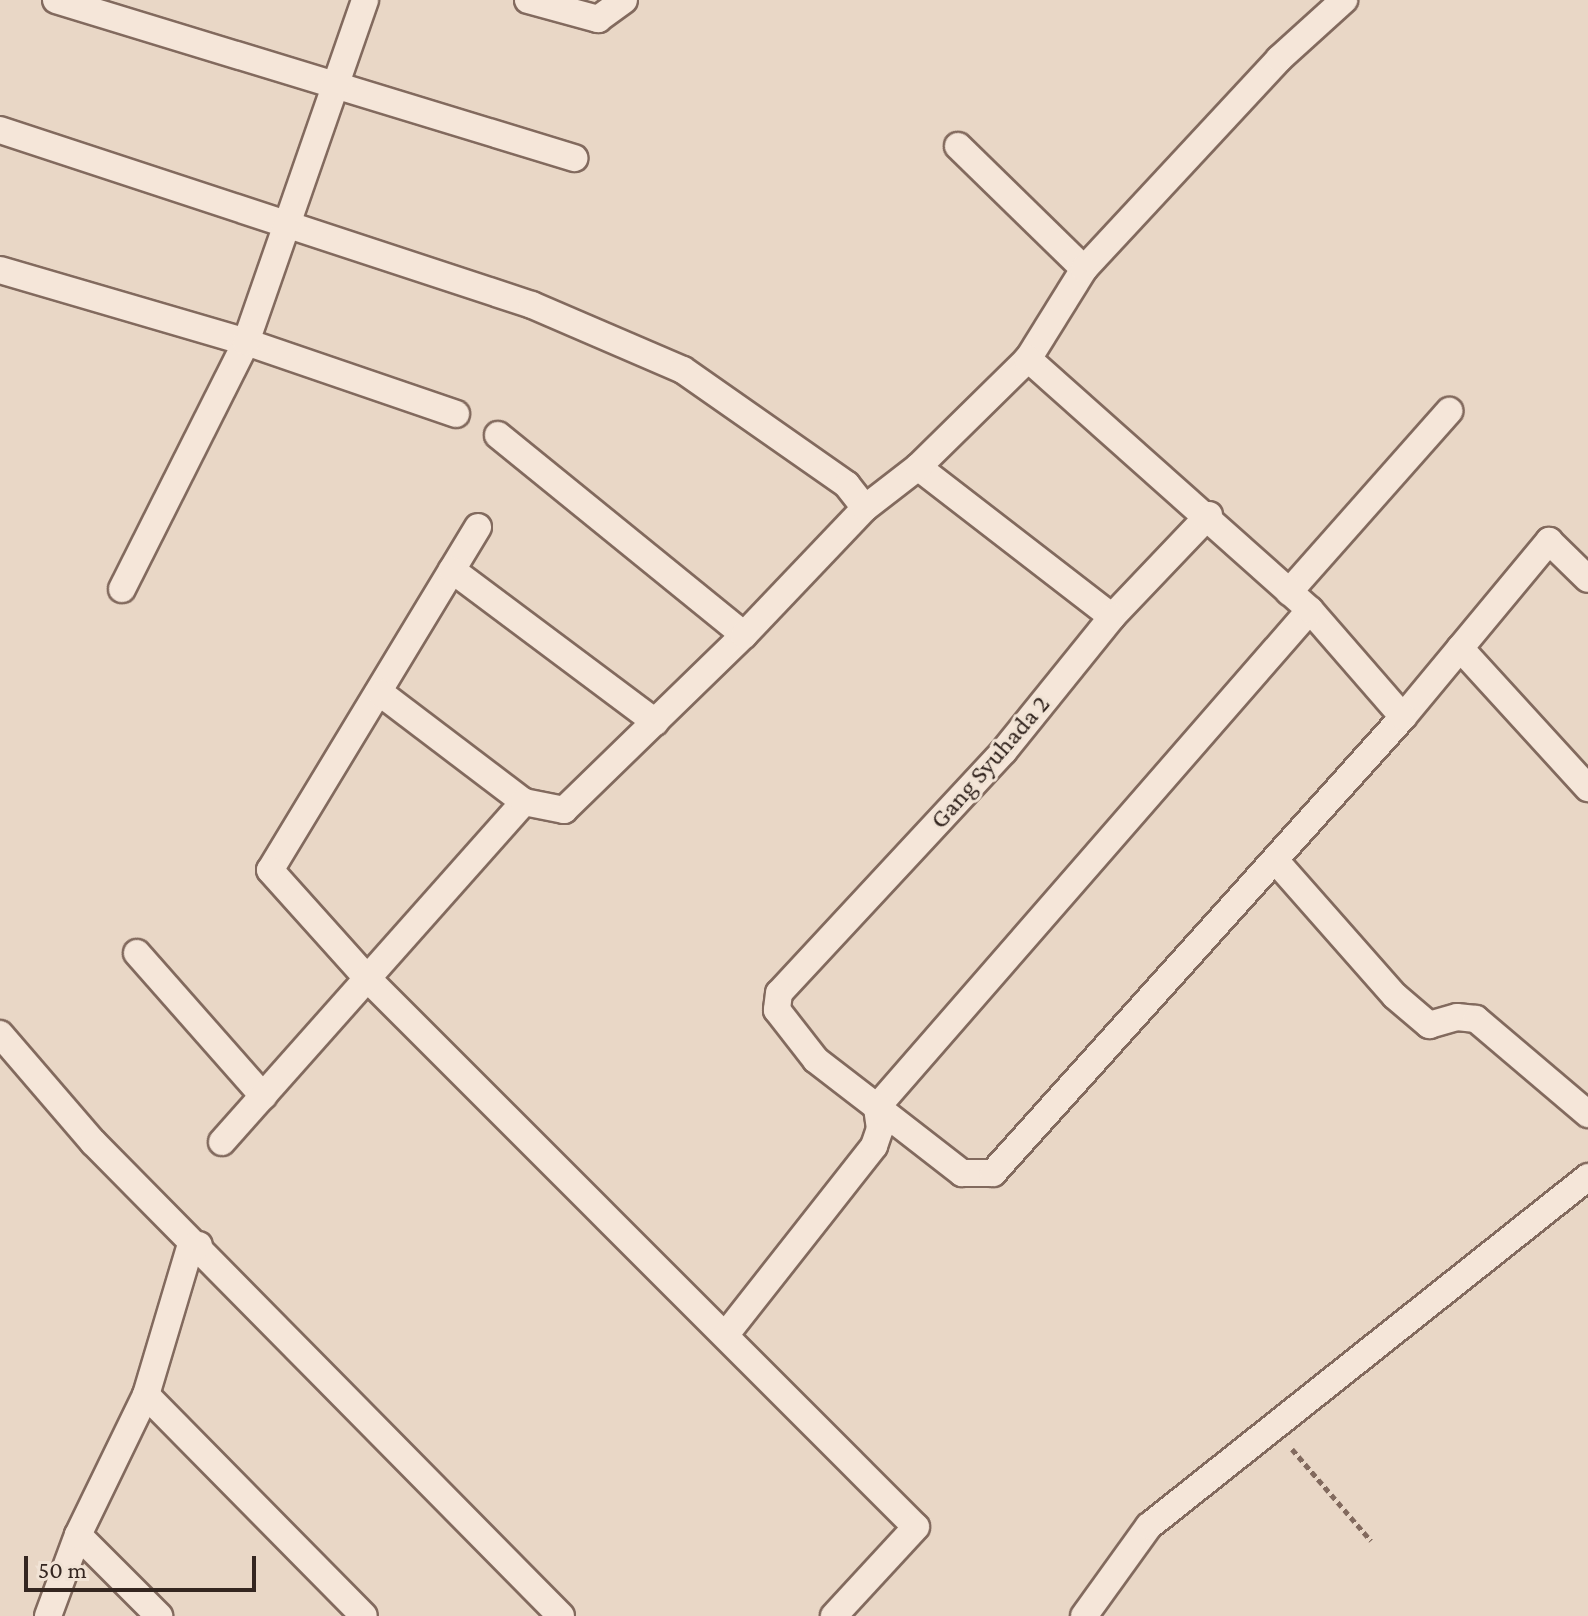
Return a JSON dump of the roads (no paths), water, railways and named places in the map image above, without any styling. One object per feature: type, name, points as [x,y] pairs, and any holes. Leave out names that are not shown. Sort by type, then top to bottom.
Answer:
[{"type":"street","points":[[56,0],[336,89],[574,158]]},
{"type":"street","points":[[122,589],[246,342],[292,222],[365,0]]},
{"type":"street","points":[[528,0],[598,19],[624,0]]},
{"type":"street","points":[[379,692],[524,802],[564,810],[744,635],[865,508],[918,467],[1028,359],[1084,269],[1279,59],[1344,0]]},
{"type":"street","points":[[0,130],[292,222],[532,305],[683,370],[847,485],[865,508]]},
{"type":"street","points":[[958,146],[1084,269]]},
{"type":"street","points":[[0,270],[246,342],[456,414]]},
{"type":"street","points":[[1028,359],[1209,515],[1310,610],[1403,717]]},
{"type":"street","points":[[1289,592],[1449,411]]},
{"type":"street","points":[[498,435],[744,635]]},
{"type":"street","points":[[918,467],[1112,617]]},
{"type":"street","name":"Gang Syuhada 2","points":[[877,1107],[816,1060],[777,1010],[779,993],[1004,751],[1112,617],[1209,515]]},
{"type":"street","points":[[478,527],[270,870],[367,978],[727,1333],[916,1527],[834,1616]]},
{"type":"street","points":[[877,1107],[962,1173],[993,1173],[1403,717],[1549,541],[1588,579]]},
{"type":"street","points":[[452,570],[655,722]]},
{"type":"street","points":[[727,1333],[874,1146],[880,1129],[877,1107],[1310,610]]},
{"type":"street","points":[[1460,648],[1588,788]]},
{"type":"street","points":[[222,1142],[524,802]]},
{"type":"street","points":[[1275,860],[1395,996],[1429,1025],[1457,1017],[1476,1019],[1588,1114]]},
{"type":"street","points":[[137,953],[263,1096]]},
{"type":"street","points":[[0,1034],[93,1142],[199,1245],[561,1616]]},
{"type":"street","points":[[1084,1616],[1149,1526],[1276,1430],[1588,1177]]},
{"type":"street","points":[[48,1616],[78,1535],[146,1395],[190,1247],[199,1245]]},
{"type":"street","points":[[146,1395],[364,1616]]},
{"type":"street","points":[[78,1535],[159,1616]]}]
